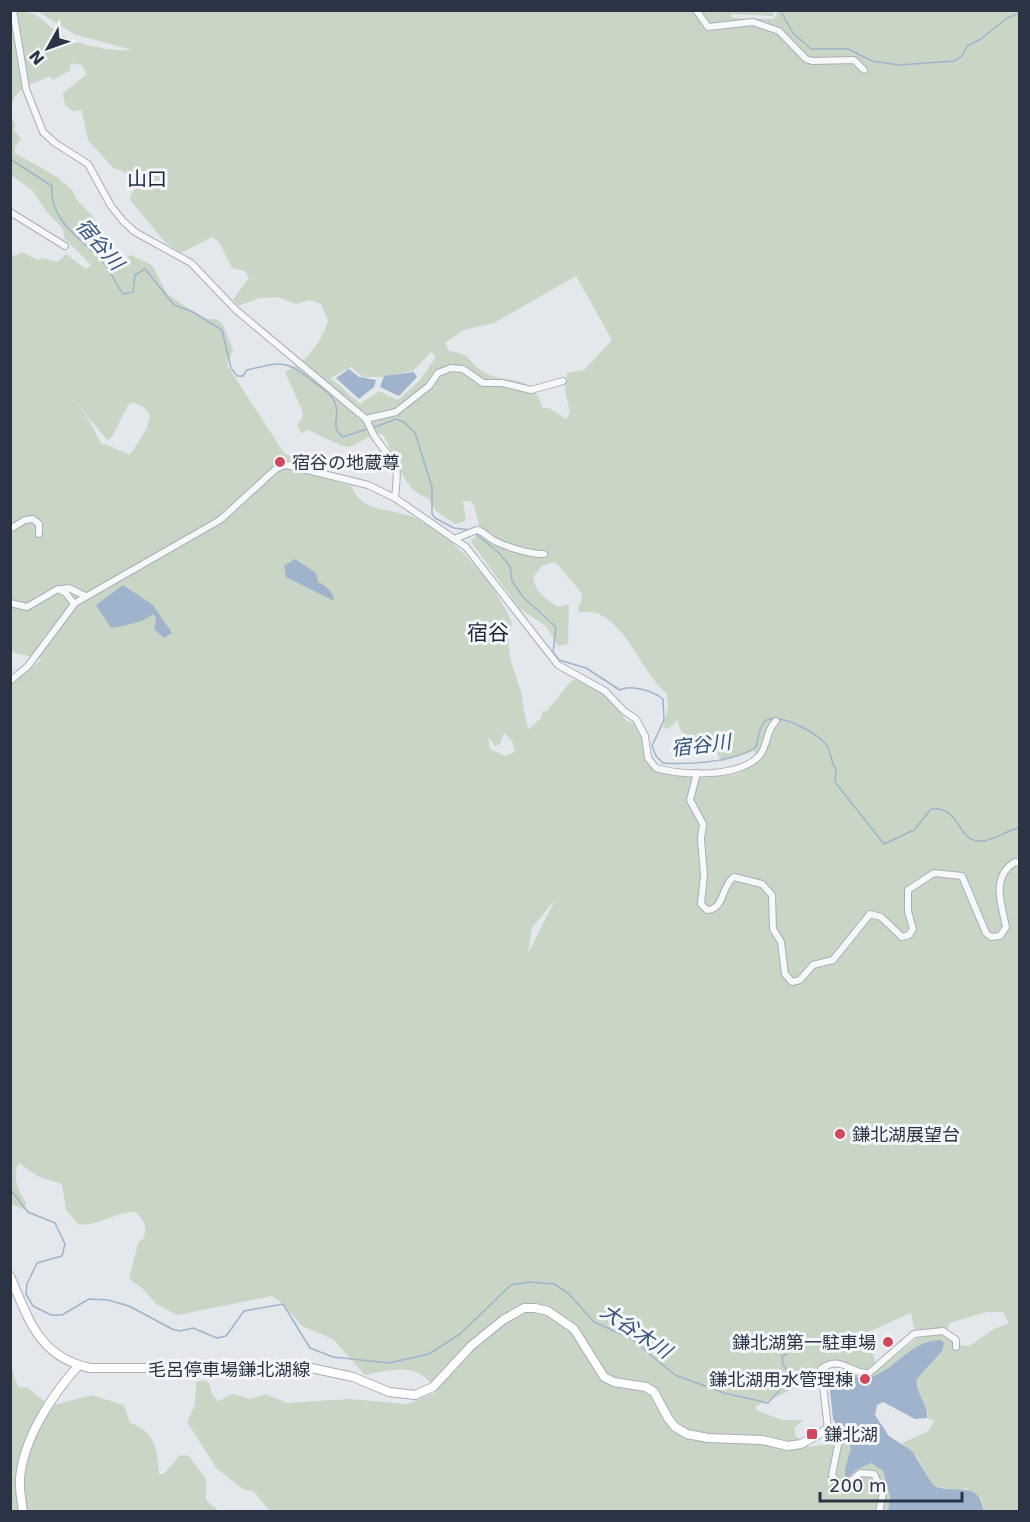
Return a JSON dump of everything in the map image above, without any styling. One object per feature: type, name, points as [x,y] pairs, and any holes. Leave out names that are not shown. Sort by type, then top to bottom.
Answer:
[{"type":"main road","name":"毛呂停車場鎌北湖線","points":[[10,1276],[42,1342],[61,1358],[78,1366],[90,1368],[310,1368],[353,1377],[389,1392],[415,1395],[433,1388],[471,1346],[503,1320],[515,1312],[535,1308],[548,1311],[574,1329],[604,1377],[614,1382],[646,1387],[654,1392],[675,1427],[687,1434],[708,1438],[753,1439],[795,1446],[828,1429]]},
{"type":"main road","points":[[23,1512],[21,1474],[39,1421],[49,1401],[78,1366]]},
{"type":"street","points":[[13,10],[26,89],[43,132],[55,143],[88,164],[111,206],[135,232],[191,263],[236,310],[366,419],[374,437],[394,459],[397,476],[395,498]]},
{"type":"street","points":[[696,10],[708,27],[753,22],[779,31],[806,59],[818,62],[854,60],[864,70]]},
{"type":"street","points":[[10,212],[65,246]]},
{"type":"street","points":[[366,419],[396,412],[429,386],[438,373],[451,368],[463,369],[483,383],[508,384],[524,389],[535,390],[563,381]]},
{"type":"street","points":[[10,681],[28,666],[74,604],[220,520],[277,468],[287,465],[354,481],[395,498],[454,539],[476,558],[558,665],[606,691],[624,711],[636,719],[645,736],[648,758],[656,768],[697,773],[729,771],[754,760],[761,753],[772,725],[776,722]]},
{"type":"street","points":[[10,529],[33,519],[39,524],[39,534]]},
{"type":"street","points":[[454,539],[477,530],[501,544],[519,548],[534,555],[544,554]]},
{"type":"street","points":[[10,603],[27,607],[52,591],[69,588],[85,596]]},
{"type":"street","points":[[62,589],[74,604]]},
{"type":"street","points":[[697,773],[690,800],[703,824],[701,839],[704,875],[701,904],[707,910],[716,908],[727,883],[734,877],[746,878],[768,888],[772,895],[773,929],[781,942],[785,974],[792,982],[800,980],[813,965],[833,960],[870,914],[881,917],[902,937],[909,935],[913,929],[908,910],[908,890],[934,873],[962,876],[986,933],[991,937],[1000,936],[1006,927],[999,908],[1002,880],[1008,866],[1020,863]]},
{"type":"street","points":[[879,1512],[883,1493],[874,1474],[860,1473],[844,1487],[834,1481],[832,1467],[839,1440],[828,1429],[821,1371],[825,1366],[846,1364],[862,1374],[869,1373],[914,1334],[944,1331],[956,1340],[956,1347]]},
{"type":"green space","points":[[778,10],[1019,11],[1019,1511],[984,1511],[982,1500],[966,1488],[954,1491],[933,1485],[918,1459],[902,1443],[927,1432],[935,1421],[927,1418],[928,1413],[918,1390],[917,1379],[933,1361],[941,1340],[936,1340],[910,1352],[875,1377],[867,1371],[845,1364],[827,1367],[817,1378],[756,1406],[756,1410],[782,1420],[804,1420],[795,1427],[795,1435],[809,1447],[848,1440],[851,1448],[845,1469],[849,1478],[856,1470],[871,1463],[883,1471],[890,1497],[888,1511],[270,1511],[253,1491],[243,1489],[216,1468],[187,1422],[195,1405],[196,1382],[204,1380],[209,1383],[212,1394],[218,1401],[233,1394],[250,1399],[265,1394],[287,1403],[350,1399],[407,1404],[437,1392],[430,1382],[414,1371],[406,1370],[365,1375],[333,1339],[302,1326],[282,1303],[272,1296],[177,1315],[156,1304],[141,1287],[129,1279],[138,1243],[145,1234],[144,1224],[136,1212],[128,1212],[93,1223],[78,1224],[66,1210],[62,1184],[39,1177],[19,1163],[16,1178],[26,1203],[23,1209],[11,1204],[11,685],[42,659],[11,652],[11,253],[15,256],[22,252],[38,260],[42,258],[58,262],[66,254],[86,269],[91,265],[64,238],[63,229],[47,212],[32,190],[11,175],[11,118],[15,123],[14,130],[21,139],[15,147],[15,153],[57,177],[73,191],[76,199],[93,217],[98,228],[93,241],[105,247],[109,261],[121,262],[131,255],[152,265],[168,295],[203,318],[218,320],[223,325],[233,350],[227,365],[284,453],[305,465],[316,476],[351,486],[358,497],[369,505],[413,517],[428,525],[458,548],[485,577],[512,624],[509,651],[529,729],[571,681],[576,680],[602,692],[627,721],[637,725],[642,734],[646,761],[658,772],[703,778],[737,774],[761,759],[754,751],[721,762],[716,749],[711,745],[699,746],[681,731],[677,720],[668,729],[663,727],[668,708],[667,694],[612,623],[598,614],[578,611],[582,599],[581,594],[559,565],[553,562],[542,566],[533,577],[536,588],[545,598],[558,607],[569,604],[568,644],[558,646],[546,626],[520,609],[471,542],[480,530],[474,505],[470,501],[463,501],[466,521],[455,524],[436,511],[428,498],[419,494],[406,480],[383,435],[377,433],[350,447],[340,445],[308,430],[302,433],[297,426],[303,416],[302,410],[285,372],[307,357],[321,337],[328,321],[321,304],[310,300],[296,304],[278,297],[260,298],[238,306],[233,299],[249,278],[245,271],[232,268],[219,242],[212,237],[181,253],[165,242],[130,200],[132,192],[139,186],[123,171],[113,168],[88,140],[82,110],[73,111],[65,105],[63,93],[86,75],[83,66],[74,63],[70,65],[71,70],[53,80],[49,76],[25,88],[16,96],[11,109],[11,11],[28,12],[38,16],[67,38],[95,47],[116,50],[133,50],[76,35],[37,11],[774,11],[773,16],[730,14],[733,18],[774,19]],"holes":[[[576,276],[612,340],[584,370],[567,373],[565,390],[570,413],[566,419],[549,408],[543,408],[537,396],[525,383],[493,376],[478,368],[463,354],[449,351],[445,343],[464,330],[494,323]],[[431,352],[436,357],[420,380],[398,400],[379,391],[360,404],[331,378],[351,367],[363,377],[381,377],[413,371]],[[69,393],[107,440],[112,437],[128,405],[133,402],[145,408],[150,415],[147,428],[130,455],[105,444],[102,445],[88,418]],[[504,733],[512,741],[515,752],[505,756],[490,749],[488,737],[495,746],[500,744]],[[554,902],[528,953],[532,928]],[[987,1312],[1003,1312],[1009,1323],[994,1329],[969,1346],[955,1345],[947,1336],[949,1323]],[[911,1313],[916,1339],[877,1371],[868,1332]]]},
{"type":"green space","points":[[10,1364],[18,1387],[28,1388],[50,1406],[91,1395],[124,1405],[130,1423],[145,1431],[154,1443],[159,1474],[164,1474],[180,1455],[189,1456],[206,1479],[206,1500],[219,1511],[11,1511]]},
{"type":"water","points":[[349,369],[359,377],[376,380],[374,387],[359,399],[336,378]]},
{"type":"water","points":[[414,372],[417,377],[399,396],[380,387],[384,376]]},
{"type":"water","points":[[295,559],[316,573],[318,582],[331,592],[334,601],[286,577],[284,566]]},
{"type":"water","points":[[123,585],[153,605],[172,633],[164,638],[154,629],[156,618],[153,614],[128,625],[111,628],[96,605]]},
{"type":"water","name":"鎌北湖","points":[[941,1340],[944,1343],[942,1351],[917,1379],[927,1418],[915,1419],[883,1402],[877,1405],[875,1415],[889,1436],[912,1451],[933,1485],[971,1491],[981,1501],[984,1511],[888,1511],[890,1497],[883,1471],[871,1463],[856,1470],[848,1478],[845,1476],[851,1448],[833,1419],[828,1372],[848,1369],[860,1379],[871,1377],[919,1346],[930,1341]]},
{"type":"waterway","points":[[780,10],[793,33],[811,49],[848,49],[872,61],[899,65],[954,61],[962,56],[967,46],[981,39],[1007,18],[1020,13]]},
{"type":"waterway","name":"宿谷川","points":[[10,159],[52,186],[52,199],[61,220],[103,262],[123,294],[133,292],[135,275],[145,269],[174,305],[193,312],[222,330],[231,368],[237,376],[243,376],[247,370],[269,365],[290,366],[332,397],[337,412],[337,429],[343,437],[367,429]]},
{"type":"waterway","name":"宿谷川","points":[[372,428],[396,419],[404,422],[415,433],[432,487],[432,514],[454,528],[471,530]]},
{"type":"waterway","name":"宿谷川","points":[[475,533],[498,552],[510,566],[512,581],[523,597],[556,627],[553,652],[559,660],[586,668],[620,690],[642,689],[663,699],[664,720],[652,746],[656,756],[663,763],[711,761],[747,752],[756,747],[763,723],[771,719],[779,719],[789,721],[809,731],[824,742],[836,769],[835,782],[884,844],[914,830],[931,809],[941,809],[948,813],[966,835],[979,841],[989,840],[1020,828]]},
{"type":"waterway","name":"大谷木川","points":[[10,1189],[28,1212],[55,1223],[65,1244],[62,1256],[37,1263],[27,1284],[26,1294],[33,1306],[51,1315],[62,1315],[89,1299],[108,1300],[129,1306],[172,1329],[180,1331],[193,1328],[217,1338],[226,1336],[244,1311],[283,1304],[310,1348],[333,1357],[389,1363],[429,1354],[460,1334],[511,1285],[529,1282],[554,1284],[568,1293],[594,1322],[630,1338],[675,1375],[724,1393],[768,1403],[792,1376],[783,1365],[782,1356],[787,1354]]},
{"type":"place","name":"宿谷の地蔵尊","points":[[280,462]]},
{"type":"place","name":"鎌北湖展望台","points":[[840,1134]]},
{"type":"place","name":"鎌北湖第一駐車場","points":[[888,1342]]},
{"type":"place","name":"鎌北湖用水管理棟","points":[[865,1379]]},
{"type":"place","name":"鎌北湖","points":[[812,1434]]},
{"type":"district","name":"山口","points":[[147,179]]},
{"type":"district","name":"宿谷","points":[[488,633]]}]
